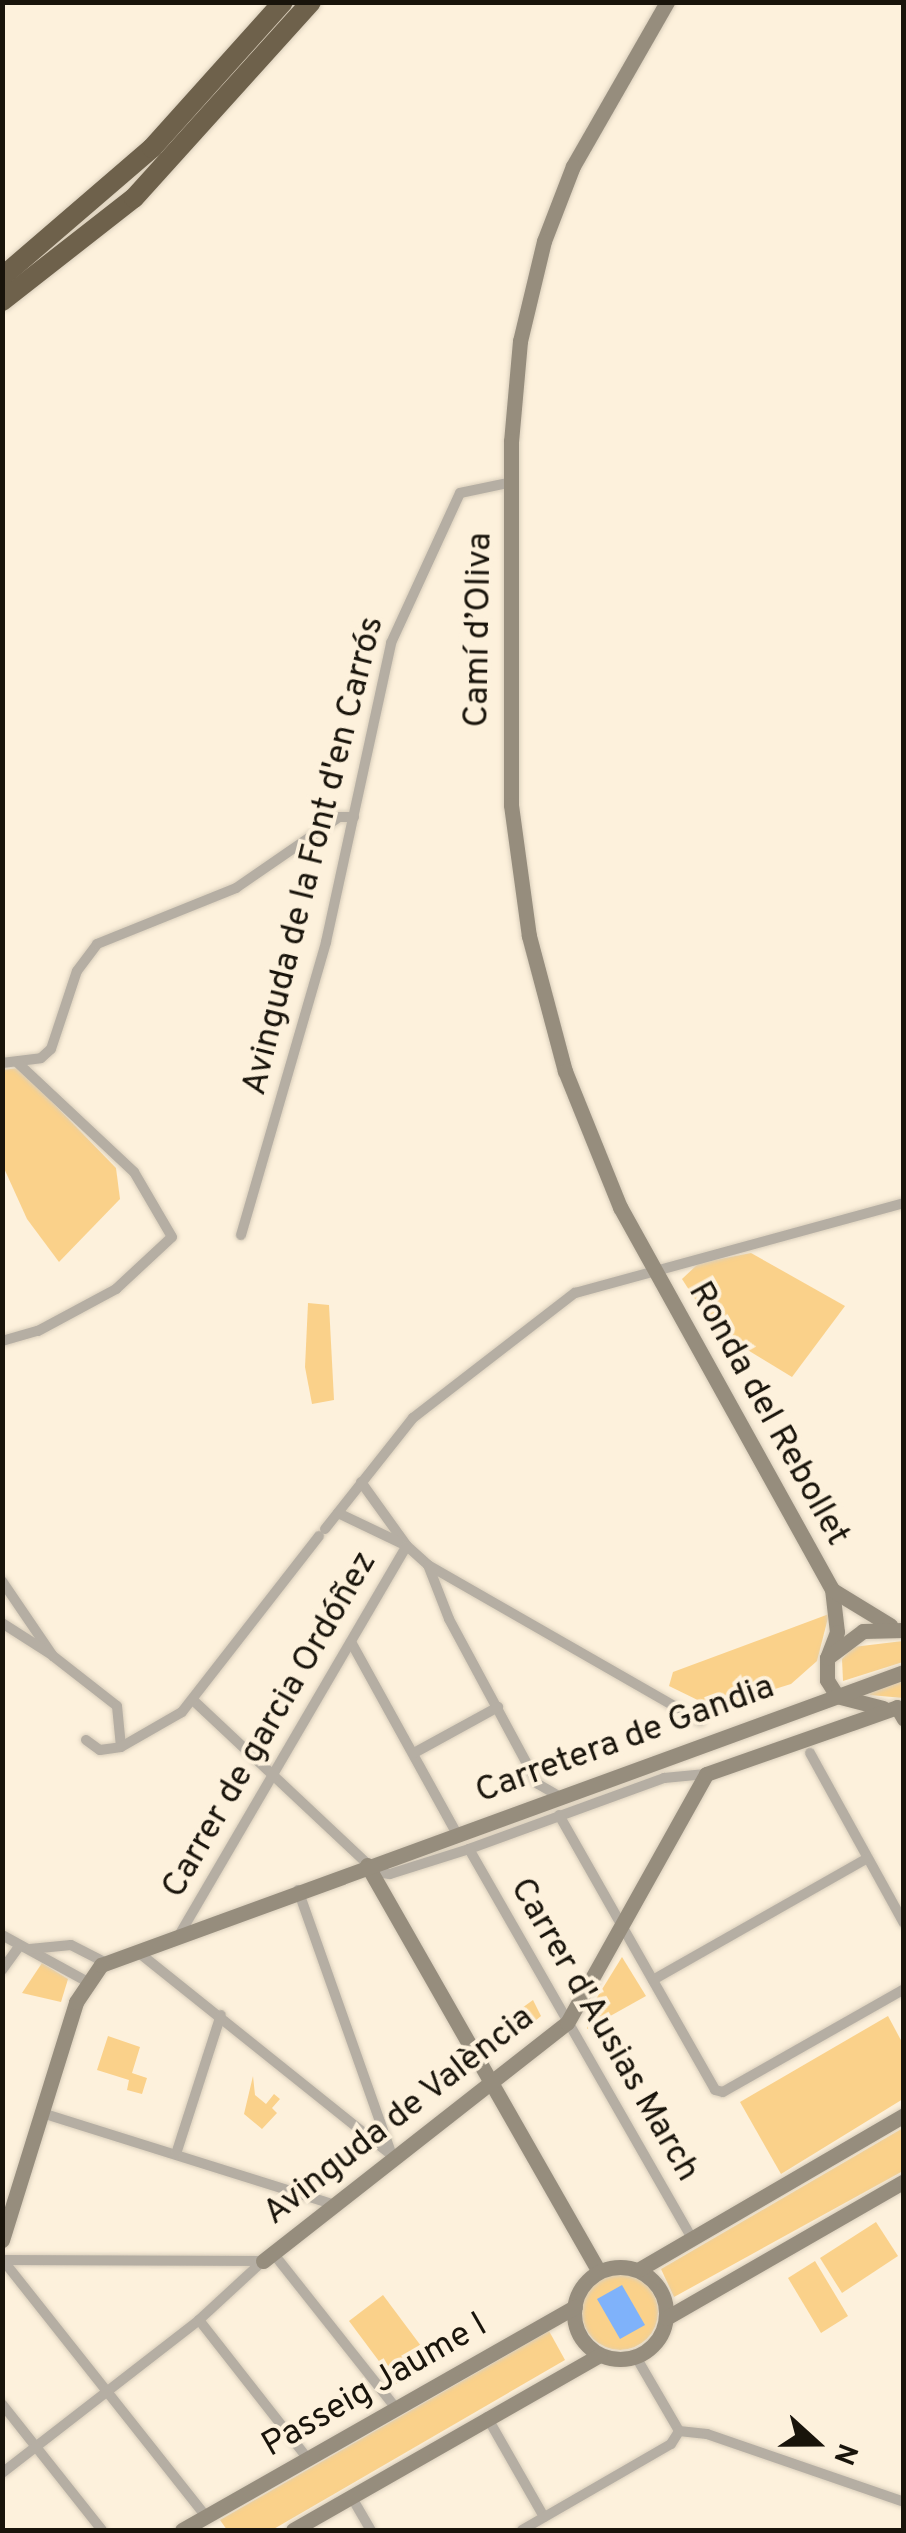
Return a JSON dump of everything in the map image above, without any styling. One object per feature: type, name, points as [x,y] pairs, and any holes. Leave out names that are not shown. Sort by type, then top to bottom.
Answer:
[{"type":"highway","points":[[2,277],[152,148],[283,2]]},
{"type":"highway","points":[[2,301],[134,198],[311,2]]},
{"type":"street","name":"Camí d’Oliva","points":[[652,1268],[591,1142],[529,936],[508,762],[518,354],[544,240],[586,138],[667,2]]},
{"type":"street","name":"Avinguda de la Font d'en Carrós","points":[[241,1235],[299,1042],[391,643],[454,500],[471,486],[512,482]]},
{"type":"street","points":[[2,1063],[41,1058],[55,1043],[77,970],[98,944],[236,888],[339,816],[354,816]]},
{"type":"street","points":[[2,1342],[43,1328],[122,1285],[172,1237],[134,1172],[18,1062]]},
{"type":"street","points":[[86,1740],[100,1750],[121,1747],[160,1730],[194,1700],[361,1482],[430,1402],[576,1294],[652,1268],[904,1202]]},
{"type":"street","name":"Ronda del Rebollet","points":[[652,1268],[832,1589],[837,1632],[827,1658]]},
{"type":"street","points":[[361,1482],[406,1546],[428,1565],[700,1721]]},
{"type":"street","points":[[338,1513],[406,1546]]},
{"type":"street","name":"Carrer de garcia Ordóñez","points":[[181,1932],[406,1546]]},
{"type":"street","points":[[428,1565],[449,1618],[538,1784],[557,1794]]},
{"type":"street","points":[[2,1581],[53,1656]]},
{"type":"street","name":"Ronda del Rebollet","points":[[832,1589],[862,1612],[903,1630]]},
{"type":"street","points":[[2,1624],[115,1702],[121,1747]]},
{"type":"street","points":[[901,1710],[858,1706],[837,1696],[827,1680],[827,1658],[863,1631],[903,1630]]},
{"type":"street","points":[[351,1642],[456,1832]]},
{"type":"street","name":"Carretera de Gandia","points":[[104,1962],[298,1890],[373,1872],[456,1832],[904,1672]]},
{"type":"street","points":[[194,1700],[373,1872],[599,2272]]},
{"type":"street","points":[[414,1753],[498,1707]]},
{"type":"street","points":[[706,1774],[901,1710]]},
{"type":"street","points":[[810,1753],[903,1919]]},
{"type":"street","name":"Carretera de Gandia","points":[[373,1872],[390,1874],[469,1849],[664,1778],[706,1774]]},
{"type":"street","name":"Avinguda de València","points":[[268,2257],[566,2022],[706,1774]]},
{"type":"street","points":[[559,1816],[718,2092],[904,1989]]},
{"type":"street","name":"Carrer d'Ausias March","points":[[469,1849],[692,2239]]},
{"type":"street","points":[[654,1980],[866,1859]]},
{"type":"street","points":[[298,1890],[393,2156]]},
{"type":"street","points":[[2,1934],[86,1981]]},
{"type":"street","points":[[2,1970],[24,1948],[76,1948],[104,1962],[86,1981],[2,2240]]},
{"type":"street","points":[[70,1972],[76,1948]]},
{"type":"street","points":[[133,1949],[221,2015],[393,2156]]},
{"type":"street","points":[[176,2154],[221,2015]]},
{"type":"street","points":[[42,2112],[332,2204]]},
{"type":"street","points":[[356,2127],[370,2124],[378,2114]]},
{"type":"street","points":[[600,2355],[581,2338],[574,2307],[580,2290],[599,2272],[638,2270],[904,2114]]},
{"type":"street","points":[[666,2318],[904,2181]]},
{"type":"street","points":[[4,2259],[268,2257]]},
{"type":"street","points":[[2,2472],[199,2320],[268,2257]]},
{"type":"street","points":[[268,2257],[396,2408]]},
{"type":"street","points":[[4,2259],[210,2523]]},
{"type":"street","points":[[293,2530],[600,2355],[636,2357],[657,2342],[666,2318],[662,2293],[638,2270]]},
{"type":"street","name":"Passeig Jaume I","points":[[186,2530],[210,2523],[308,2459],[574,2307]]},
{"type":"street","points":[[199,2320],[308,2459]]},
{"type":"street","points":[[636,2357],[679,2431]]},
{"type":"street","points":[[2,2404],[102,2530]]},
{"type":"street","points":[[487,2417],[544,2518]]},
{"type":"street","points":[[679,2431],[706,2434],[904,2502]]},
{"type":"street","points":[[528,2529],[671,2444],[679,2431]]},
{"type":"street","points":[[352,2496],[371,2530]]},
{"type":"shaded area","points":[[19,1068],[116,1168],[120,1199],[59,1262],[27,1219],[3,1166],[2,1070]]},
{"type":"shaded area","points":[[751,1253],[845,1306],[792,1377],[715,1330],[682,1279],[699,1263]]},
{"type":"shaded area","points":[[308,1303],[329,1305],[334,1400],[312,1404],[305,1367]]},
{"type":"shaded area","points":[[829,1614],[817,1661],[791,1684],[714,1708],[669,1686],[673,1672]]},
{"type":"shaded area","points":[[903,1641],[903,1662],[843,1681],[842,1659],[853,1647]]},
{"type":"shaded area","points":[[903,1680],[903,1698],[870,1695],[870,1692]]},
{"type":"shaded area","points":[[622,1957],[646,1996],[587,2029],[588,2012]]},
{"type":"shaded area","points":[[42,1963],[68,1979],[61,2002],[22,1993]]},
{"type":"shaded area","points":[[533,2000],[541,2016],[515,2038],[503,2022]]},
{"type":"shaded area","points":[[888,2016],[903,2044],[903,2099],[781,2174],[740,2102]]},
{"type":"shaded area","points":[[108,2036],[140,2047],[132,2073],[147,2078],[142,2094],[127,2090],[129,2080],[97,2070]]},
{"type":"shaded area","points":[[253,2076],[255,2095],[266,2104],[274,2094],[280,2099],[272,2108],[277,2113],[262,2129],[244,2114]]},
{"type":"shaded area","points":[[903,2128],[903,2171],[674,2297],[661,2269]]},
{"type":"shaded area","points":[[876,2222],[898,2256],[842,2293],[820,2258]]},
{"type":"shaded area","points":[[815,2261],[848,2316],[821,2333],[788,2278]]},
{"type":"shaded area","points":[[620,2274],[647,2285],[658,2312],[647,2339],[620,2350],[593,2339],[582,2312],[593,2285]]},
{"type":"shaded area","points":[[383,2295],[430,2358],[396,2384],[349,2321]]},
{"type":"shaded area","points":[[549,2331],[565,2360],[272,2530],[227,2530],[220,2520]]},
{"type":"water","points":[[622,2285],[645,2325],[620,2339],[597,2299]]}]
